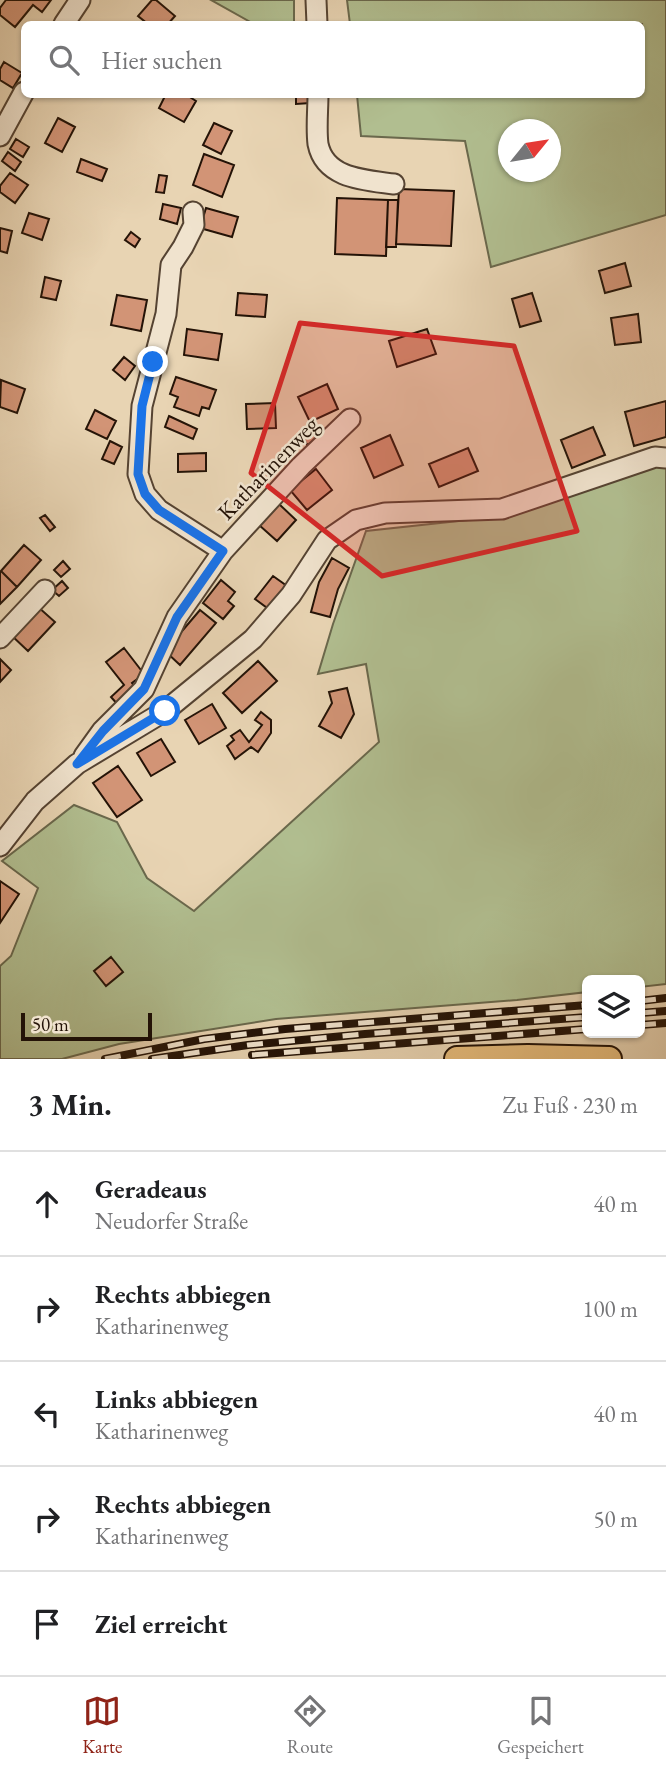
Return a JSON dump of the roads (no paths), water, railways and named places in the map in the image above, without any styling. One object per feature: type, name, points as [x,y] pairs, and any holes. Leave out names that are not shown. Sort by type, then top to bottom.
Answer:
[{"type":"main road","points":[[457,1059],[609,1059]]},
{"type":"street","points":[[66,21],[80,0]]},
{"type":"street","points":[[316,0],[317,21]]},
{"type":"street","points":[[0,136],[21,98]]},
{"type":"street","points":[[318,98],[318,144],[325,162],[348,177],[394,184]]},
{"type":"street","name":"Katharinenweg","points":[[193,212],[194,225],[172,265],[166,314],[142,406],[138,474],[145,494],[159,510],[223,551]]},
{"type":"street","name":"Katharinenweg","points":[[77,764],[103,731],[144,689],[177,617],[223,551],[301,466],[350,419]]},
{"type":"street","points":[[0,846],[35,801],[77,764],[165,711],[253,639],[291,595],[327,540],[356,520],[385,513],[502,509],[655,457],[666,458]]},
{"type":"street","points":[[0,638],[45,590]]},
{"type":"railway","points":[[645,1000],[666,998]]},
{"type":"railway","points":[[105,1059],[204,1039],[285,1029],[582,1005]]},
{"type":"railway","points":[[645,1013],[666,1011]]},
{"type":"railway","points":[[152,1059],[248,1045],[582,1017]]},
{"type":"railway","points":[[645,1025],[666,1023]]},
{"type":"railway","points":[[252,1055],[582,1029]]}]
